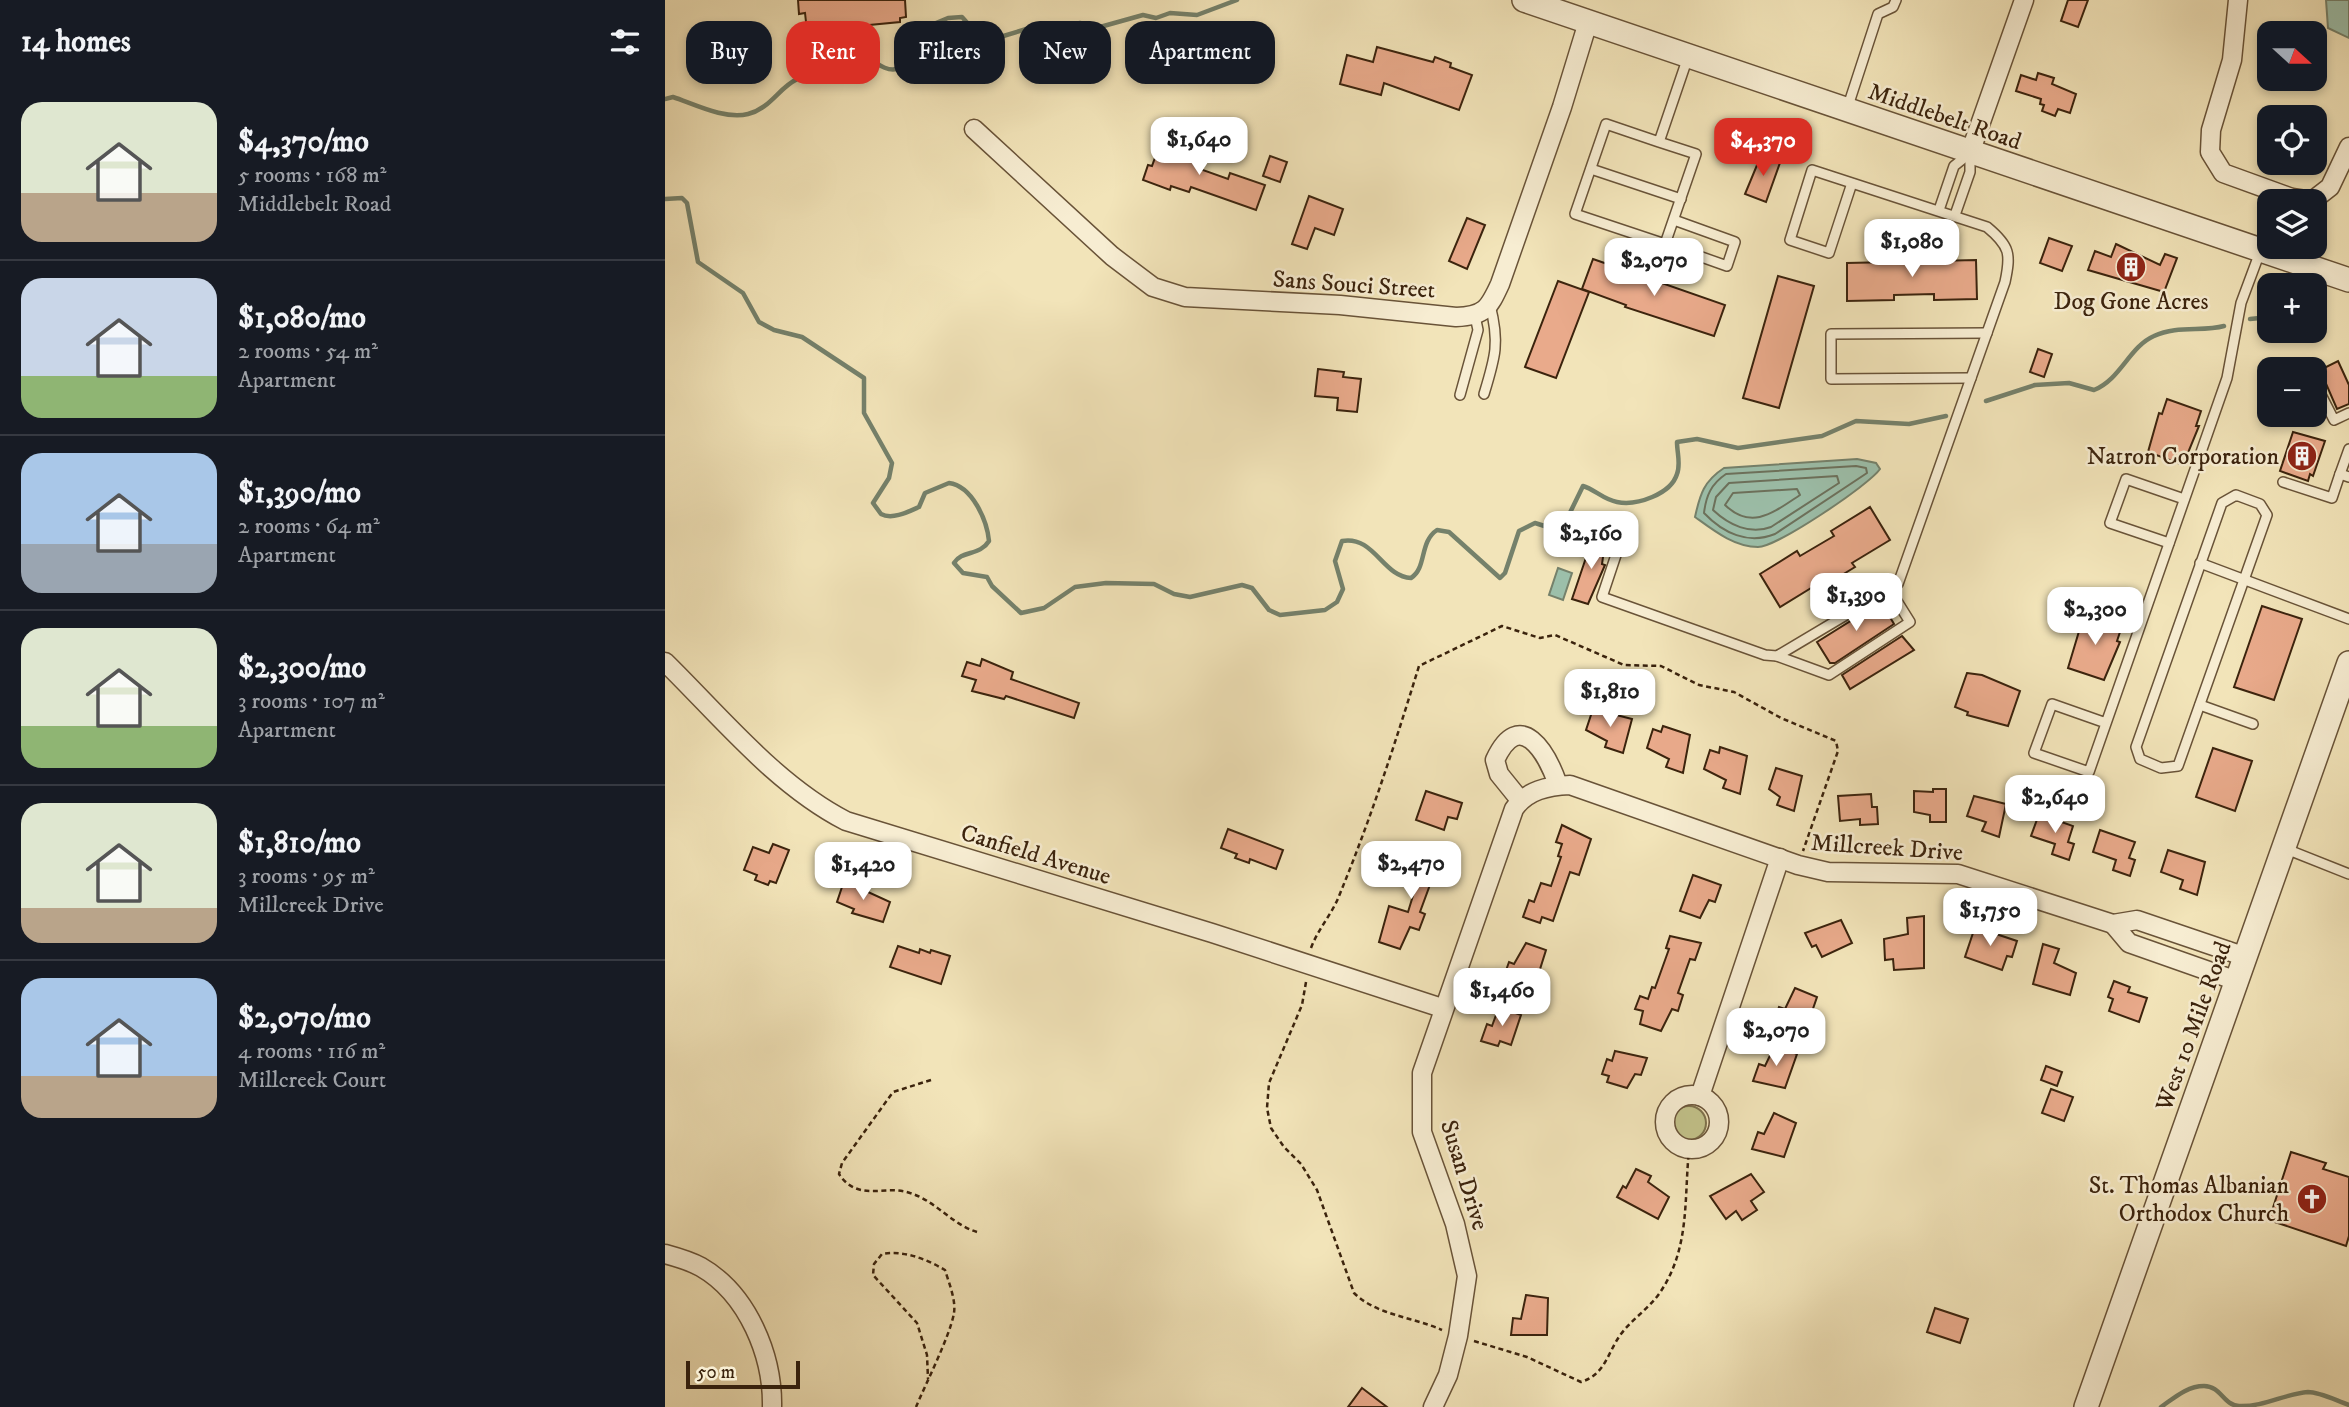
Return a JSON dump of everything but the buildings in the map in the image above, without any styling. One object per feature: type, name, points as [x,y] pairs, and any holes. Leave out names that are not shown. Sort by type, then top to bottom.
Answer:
[{"type":"street","name":"Middlebelt Road","points":[[1524,0],[2257,250]]},
{"type":"street","points":[[1971,153],[2024,0]]},
{"type":"street","points":[[2238,0],[2231,60],[2211,130],[2210,152],[2223,173],[2268,189]]},
{"type":"street","points":[[1475,316],[1490,305],[1562,107],[1588,22]]},
{"type":"street","name":"Sans Souci Street","points":[[974,129],[1112,256],[1153,287],[1185,298],[1340,305],[1456,317],[1475,316]]},
{"type":"street","points":[[2327,189],[2349,147]]},
{"type":"street","name":"Middlebelt Road","points":[[2285,259],[2349,280]]},
{"type":"street","name":"Canfield Avenue","points":[[665,662],[770,765],[807,797],[846,821],[1442,1008]]},
{"type":"street","name":"West 10 Mile Road","points":[[2085,1407],[2347,677]]},
{"type":"street","points":[[1520,800],[1499,774],[1495,761],[1502,745],[1518,736],[1529,736],[1541,746],[1558,785]]},
{"type":"street","name":"Millcreek Drive","points":[[1520,800],[1538,789],[1570,785],[1798,865],[1828,872],[1958,874],[2113,924],[2137,920],[2246,957]]},
{"type":"street","name":"Susan Drive","points":[[1433,1407],[1448,1375],[1458,1336],[1467,1276],[1455,1224],[1422,1132],[1422,1073],[1442,1008],[1514,809],[1520,800]]},
{"type":"street","points":[[1700,1096],[1780,858]]},
{"type":"street","name":"Millcreek Drive","points":[[2113,924],[2129,943],[2238,981]]},
{"type":"street","points":[[1700,1096],[1714,1106],[1719,1123],[1717,1132],[1707,1145],[1689,1150],[1674,1144],[1665,1130],[1664,1121],[1666,1113],[1676,1100],[1700,1096]]},
{"type":"street","points":[[665,1254],[702,1267],[747,1314],[768,1361],[772,1407]]},
{"type":"lane","points":[[1846,110],[1878,14],[1893,7],[1896,0]]},
{"type":"lane","points":[[1659,142],[1688,57]]},
{"type":"lane","points":[[1665,244],[1696,154],[1606,124],[1575,214],[1727,266],[1735,242],[1674,220]]},
{"type":"lane","points":[[1939,209],[1954,166],[1971,153]]},
{"type":"lane","points":[[1955,215],[1971,172],[1971,153]]},
{"type":"lane","points":[[1591,169],[1681,199]]},
{"type":"lane","points":[[1777,656],[1898,584],[1987,333],[2010,260],[2004,241],[1987,228],[1939,209],[1812,170],[1790,240],[1829,253],[1852,183]]},
{"type":"lane","points":[[2106,723],[2052,705],[2034,753],[2089,772],[2227,378],[2241,303],[2257,259]]},
{"type":"lane","points":[[1484,394],[1496,359],[1498,335],[1490,305]]},
{"type":"lane","points":[[1461,395],[1478,330],[1475,316]]},
{"type":"lane","points":[[1971,378],[1831,379],[1831,334],[1987,333]]},
{"type":"lane","points":[[2327,406],[2334,420],[2349,413]]},
{"type":"lane","points":[[2283,482],[2332,498],[2345,475],[2349,449]]},
{"type":"lane","points":[[2169,543],[2110,523],[2126,479],[2184,499]]},
{"type":"lane","points":[[2236,495],[2260,504],[2267,515],[2246,579],[2178,766],[2161,768],[2140,759],[2136,747],[2221,503],[2236,495]]},
{"type":"lane","points":[[1621,543],[1602,597],[1829,675],[1910,622],[1890,590]]},
{"type":"lane","points":[[2200,563],[2349,619]]},
{"type":"lane","points":[[2200,705],[2253,724]]},
{"type":"lane","points":[[2284,848],[2349,874]]},
{"type":"path","points":[[1689,1150],[1683,1242],[1676,1265],[1653,1302],[1621,1334],[1602,1370],[1594,1378],[1581,1382],[1527,1357],[1458,1336],[1418,1319],[1365,1304],[1354,1293],[1317,1190],[1301,1164],[1284,1147],[1271,1128],[1267,1108],[1269,1083],[1302,1005],[1308,964],[1320,925],[1337,901],[1362,836],[1419,666],[1502,626],[1532,637],[1555,635],[1624,665],[1661,666],[1699,685],[1734,692],[1781,718],[1836,741],[1838,751],[1798,865]]},
{"type":"path","points":[[931,1080],[893,1093],[842,1163],[839,1174],[843,1181],[861,1191],[908,1191],[929,1202],[959,1226],[977,1232]]},
{"type":"path","points":[[916,1407],[928,1379],[954,1314],[945,1270],[928,1260],[905,1254],[882,1254],[874,1264],[873,1275],[880,1287],[900,1301],[917,1323],[927,1355],[928,1379]]},
{"type":"green space","points":[[1689,1106],[1701,1111],[1706,1123],[1701,1135],[1689,1140],[1677,1135],[1672,1123],[1677,1111]]},
{"type":"water","points":[[2326,0],[2349,0],[2349,38],[2328,28]]},
{"type":"water","points":[[1857,459],[1876,463],[1880,469],[1859,488],[1822,514],[1768,544],[1758,547],[1741,544],[1724,537],[1695,517],[1704,489],[1724,468]]},
{"type":"water","points":[[1558,568],[1572,573],[1563,600],[1549,595]]},
{"type":"waterway","points":[[665,99],[673,97],[730,115],[748,114],[768,104],[791,82],[813,75],[828,76],[843,60],[856,54],[884,68],[897,69],[936,23],[948,18],[962,17],[978,35],[990,40],[1033,27],[1055,29],[1080,23],[1100,27],[1143,15],[1156,18],[1170,13],[1197,15],[1237,0]]},
{"type":"waterway","points":[[665,199],[682,198],[687,203],[698,262],[743,293],[759,322],[774,330],[802,337],[864,378],[864,413],[892,463],[889,478],[873,503],[881,514],[895,516],[915,509],[919,507],[925,493],[949,483],[965,490],[982,514],[989,541],[981,549],[962,556],[954,563],[963,573],[987,577],[992,586],[1021,613],[1044,608],[1075,587],[1106,583],[1154,584],[1174,594],[1190,597],[1242,585],[1252,588],[1269,610],[1280,615],[1325,610],[1337,602],[1343,589],[1335,561],[1342,541],[1362,544],[1393,571],[1411,578],[1419,568],[1431,535],[1437,530],[1449,532],[1500,578],[1505,573],[1519,531],[1535,523],[1554,529],[1564,525],[1583,486],[1608,499],[1625,503],[1661,493],[1674,481],[1678,470],[1677,442],[1697,439],[1738,448],[1822,436],[1856,421],[1909,424],[1946,416]]},
{"type":"waterway","points":[[2250,319],[2257,318]]},
{"type":"waterway","points":[[1986,401],[2035,385],[2069,383],[2094,390],[2111,378],[2145,341],[2154,336],[2172,331],[2224,326]]},
{"type":"waterway","points":[[2161,1407],[2186,1390],[2204,1386],[2214,1389],[2229,1402],[2239,1406],[2257,1405],[2308,1392],[2349,1405]]},
{"type":"place","name":"Dog Gone Acres","points":[[2131,267]]},
{"type":"place","name":"Natron Corporation","points":[[2302,456]]},
{"type":"place","name":"St. Thomas Albanian Orthodox Church","points":[[2312,1199]]}]
